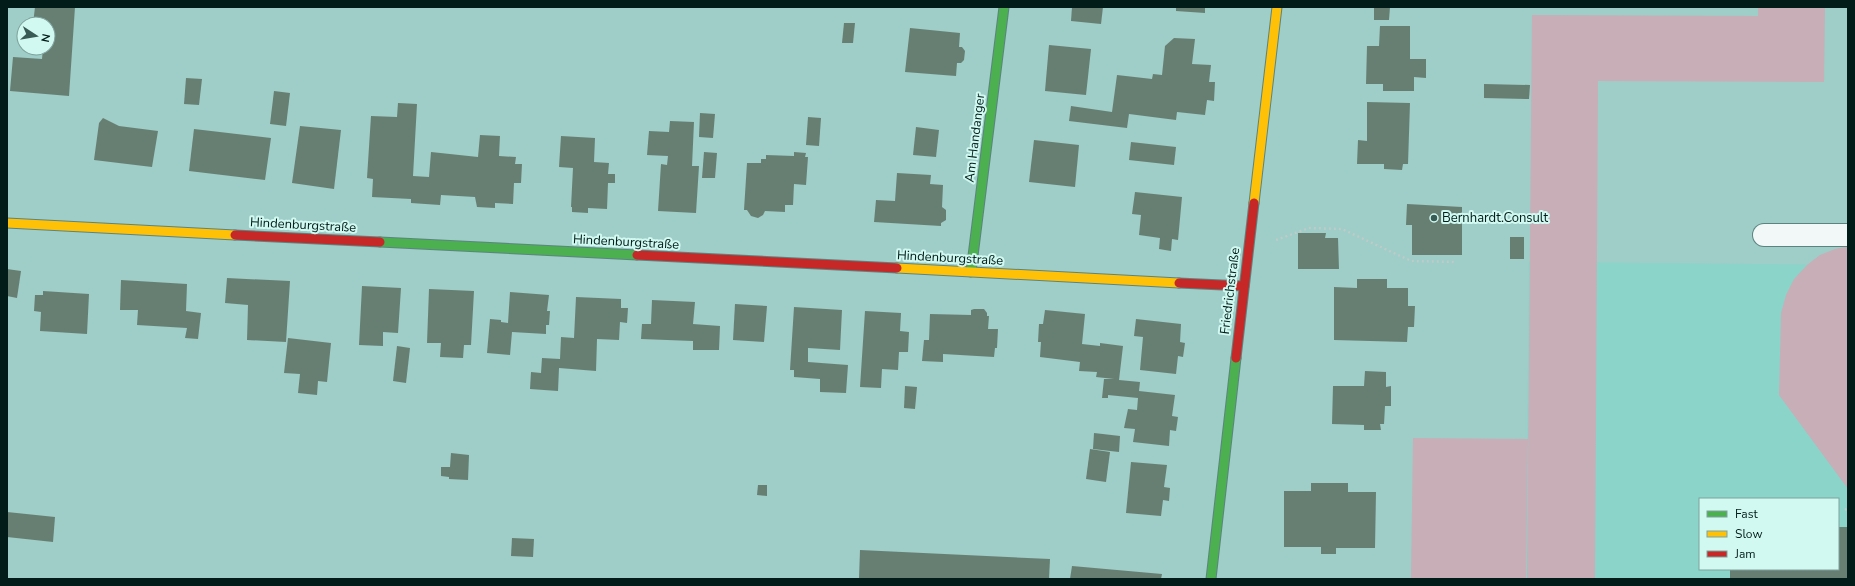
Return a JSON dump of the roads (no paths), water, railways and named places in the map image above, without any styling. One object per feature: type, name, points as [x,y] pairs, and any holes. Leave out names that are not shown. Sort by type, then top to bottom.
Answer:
[{"type":"street","name":"Am Handanger","points":[[971,272],[1004,7]]},
{"type":"street","name":"Friedrichstraße","points":[[1211,579],[1277,7]]},
{"type":"street","name":"Hindenburgstraße","points":[[7,223],[1244,286]]},
{"type":"street","points":[[1764,235],[1848,235]]},
{"type":"place","name":"Bernhardt.Consult","points":[[1434,218]]}]
